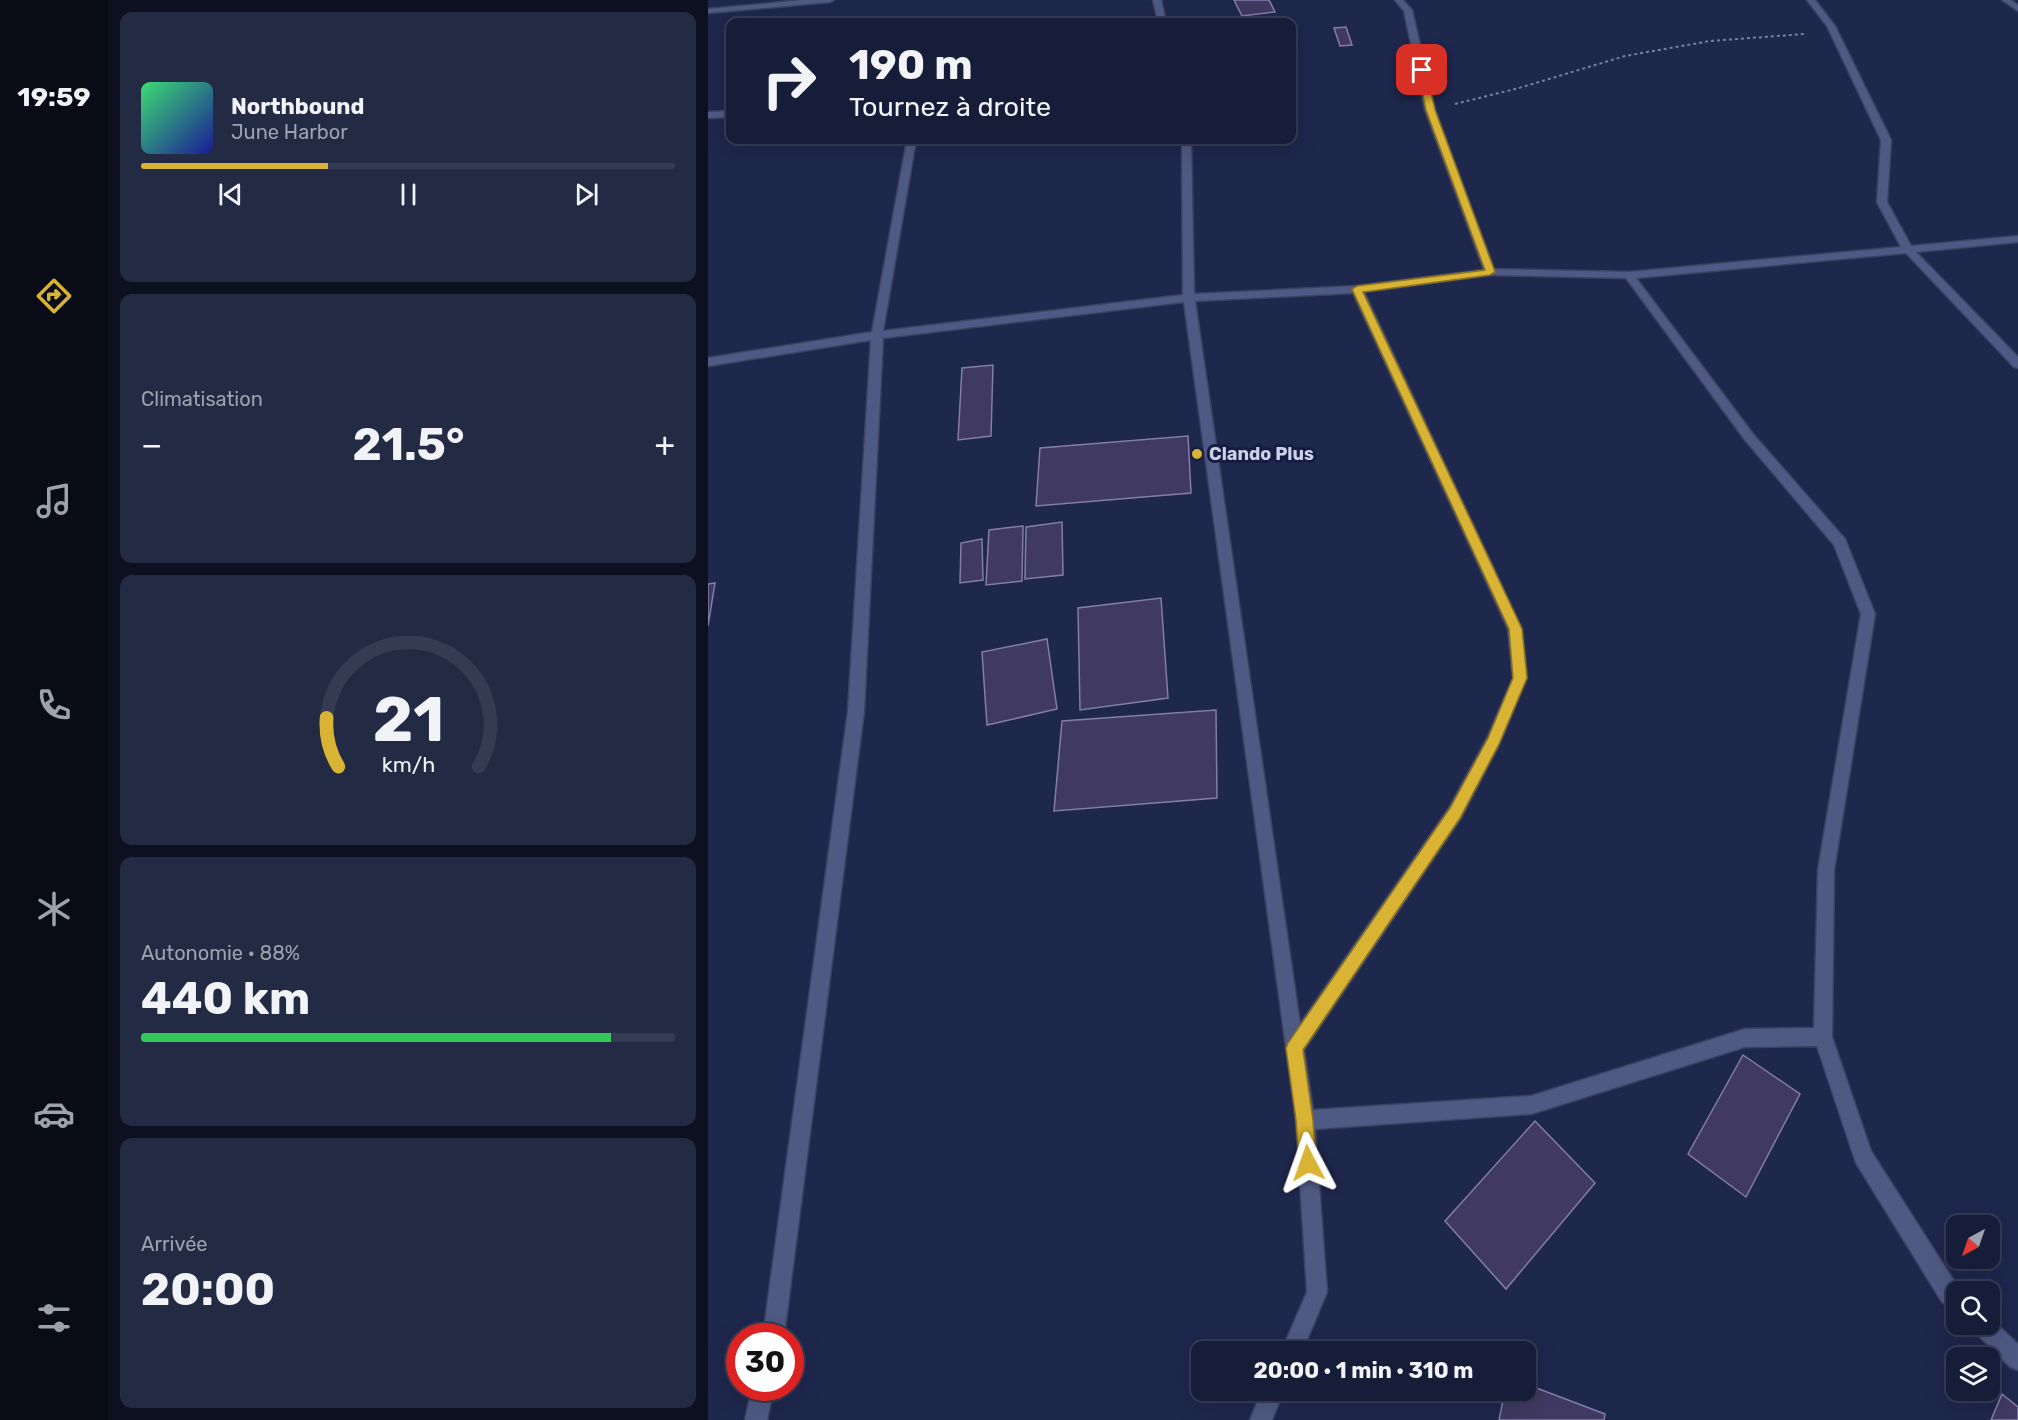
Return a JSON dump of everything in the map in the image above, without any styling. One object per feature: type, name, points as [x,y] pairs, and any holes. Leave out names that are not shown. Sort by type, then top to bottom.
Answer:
[{"type":"street","points":[[708,11],[830,0]]},
{"type":"street","points":[[1157,0],[1161,18]]},
{"type":"street","points":[[1399,0],[1408,10],[1431,110],[1490,272]]},
{"type":"street","points":[[1811,0],[1834,32],[1887,140],[1882,202],[1908,249],[2013,354],[2018,364]]},
{"type":"street","points":[[2006,0],[2018,9]]},
{"type":"street","points":[[708,115],[726,114]]},
{"type":"street","points":[[775,1323],[856,711],[877,335],[910,144]]},
{"type":"street","points":[[1186,144],[1189,298],[1305,1120],[1317,1292],[1296,1341]]},
{"type":"street","points":[[708,362],[877,335],[1189,298],[1357,289],[1490,272],[1629,274],[2018,239]]},
{"type":"street","points":[[1629,274],[1749,437],[1840,543],[1868,614],[1826,870],[1823,1037],[1863,1156],[1946,1290]]},
{"type":"street","points":[[1294,1048],[1455,813],[1494,740],[1520,678],[1515,629],[1357,289]]},
{"type":"street","points":[[1305,1120],[1531,1106],[1745,1038],[1823,1037]]},
{"type":"street","points":[[1993,1335],[2018,1359]]},
{"type":"street","points":[[756,1420],[760,1401]]},
{"type":"street","points":[[1262,1420],[1269,1401]]},
{"type":"path","points":[[1431,110],[1519,88],[1624,56],[1710,41],[1834,32]]},
{"type":"building","points":[[1234,0],[1269,0],[1275,12],[1242,16]]},
{"type":"building","points":[[1346,27],[1352,45],[1340,46],[1334,28]]},
{"type":"building","points":[[993,365],[991,436],[958,440],[962,368]]},
{"type":"building","points":[[1188,436],[1191,493],[1036,506],[1040,448]]},
{"type":"building","points":[[1062,522],[1063,575],[1025,579],[1026,527]]},
{"type":"building","points":[[1023,526],[1022,581],[986,585],[989,530]]},
{"type":"building","points":[[982,539],[983,580],[960,583],[961,543]]},
{"type":"building","points":[[715,583],[708,626],[708,584]]},
{"type":"building","points":[[1161,598],[1168,698],[1080,710],[1078,608]]},
{"type":"building","points":[[1047,639],[1057,709],[987,725],[982,652]]},
{"type":"building","points":[[1216,710],[1217,798],[1054,811],[1062,721]]},
{"type":"building","points":[[1743,1055],[1800,1094],[1746,1197],[1688,1154]]},
{"type":"building","points":[[1535,1121],[1595,1183],[1506,1289],[1445,1221]]},
{"type":"building","points":[[1536,1388],[1605,1414],[1604,1420],[1499,1420],[1503,1401],[1536,1401]]},
{"type":"building","points":[[2002,1394],[2018,1407],[2018,1420],[1991,1420]]},
{"type":"place","name":"Clando Plus","points":[[1197,454]]},
{"type":"route","points":[[1308,1163],[1305,1120],[1294,1048],[1455,813],[1494,740],[1520,678],[1515,629],[1357,289],[1490,272],[1431,110],[1422,70]]}]
